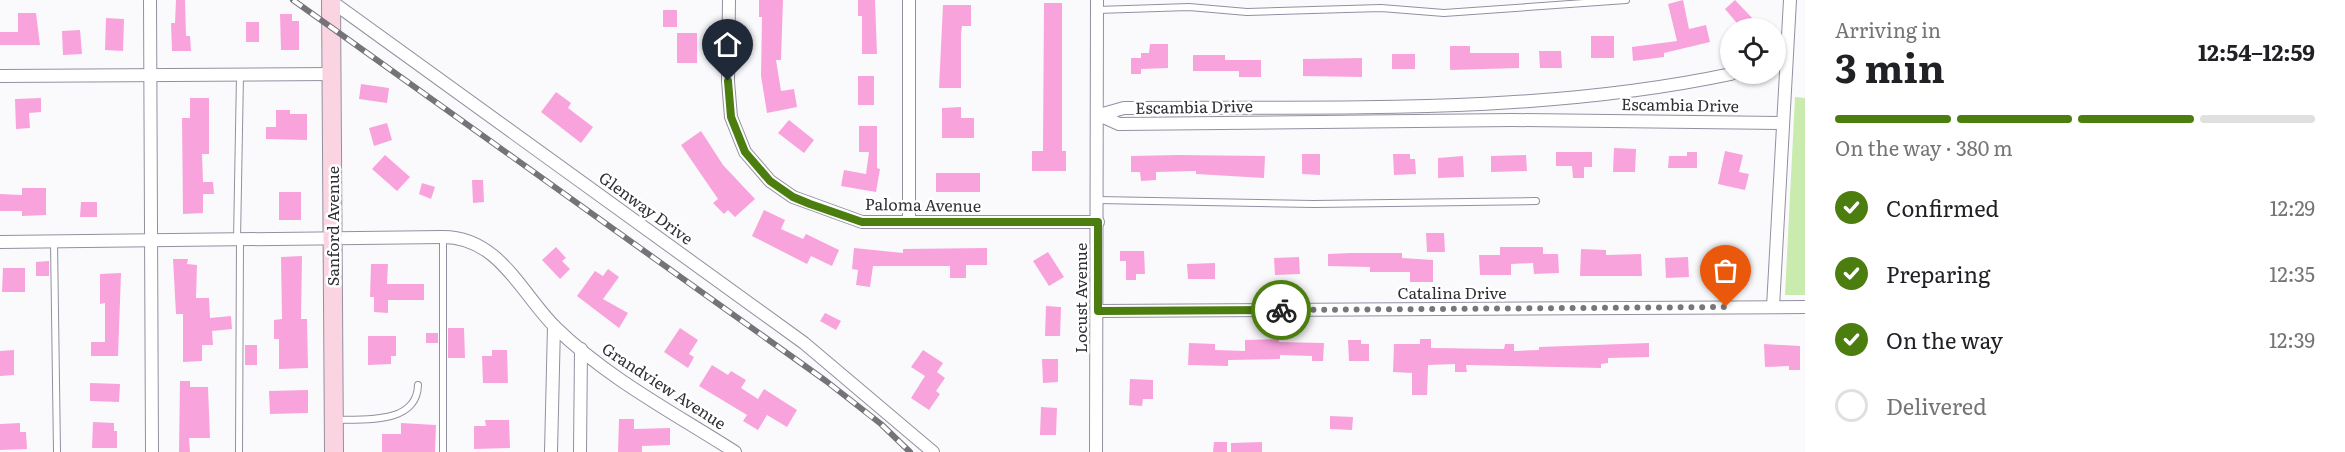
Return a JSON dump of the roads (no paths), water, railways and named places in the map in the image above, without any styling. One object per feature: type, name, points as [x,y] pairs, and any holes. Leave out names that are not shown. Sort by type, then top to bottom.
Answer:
[{"type":"main road","name":"Sanford Avenue","points":[[331,1],[334,452]]},
{"type":"street","points":[[150,0],[153,452]]},
{"type":"street","name":"Paloma Avenue","points":[[729,0],[728,81],[731,117],[745,152],[770,181],[793,197],[862,222],[1098,222]]},
{"type":"street","points":[[909,0],[909,222]]},
{"type":"street","points":[[1786,28],[1790,0]]},
{"type":"street","name":"Glenway Drive","points":[[331,1],[804,343],[933,452]]},
{"type":"street","name":"Locust Avenue","points":[[1096,452],[1099,115],[1097,5]]},
{"type":"street","points":[[0,76],[332,74]]},
{"type":"street","name":"Escambia Drive","points":[[1099,115],[1124,108],[1512,104],[1665,87],[1720,76]]},
{"type":"street","points":[[1773,307],[1783,123],[1782,84]]},
{"type":"street","name":"Escambia Drive","points":[[1099,115],[1119,124],[1513,120],[1783,123]]},
{"type":"street","name":"Grandview Avenue","points":[[0,242],[152,242],[333,237],[443,237],[473,242],[494,256],[518,279],[554,326],[603,368],[735,452]]},
{"type":"street","name":"Catalina Drive","points":[[1098,311],[1805,307]]},
{"type":"street","points":[[550,452],[554,326]]},
{"type":"street","points":[[580,349],[580,452]]},
{"type":"lane","points":[[1097,5],[1189,7],[1247,12],[1381,8],[1444,13],[1626,0]]},
{"type":"lane","points":[[239,452],[240,74]]},
{"type":"lane","points":[[1512,104],[1513,120]]},
{"type":"lane","points":[[1098,200],[1314,204],[1536,201]]},
{"type":"lane","points":[[443,237],[443,452]]},
{"type":"lane","points":[[54,242],[57,452]]},
{"type":"lane","points":[[334,420],[379,418],[405,411],[418,395],[418,385]]},
{"type":"railway","points":[[293,0],[826,381],[881,424],[910,452]]}]
